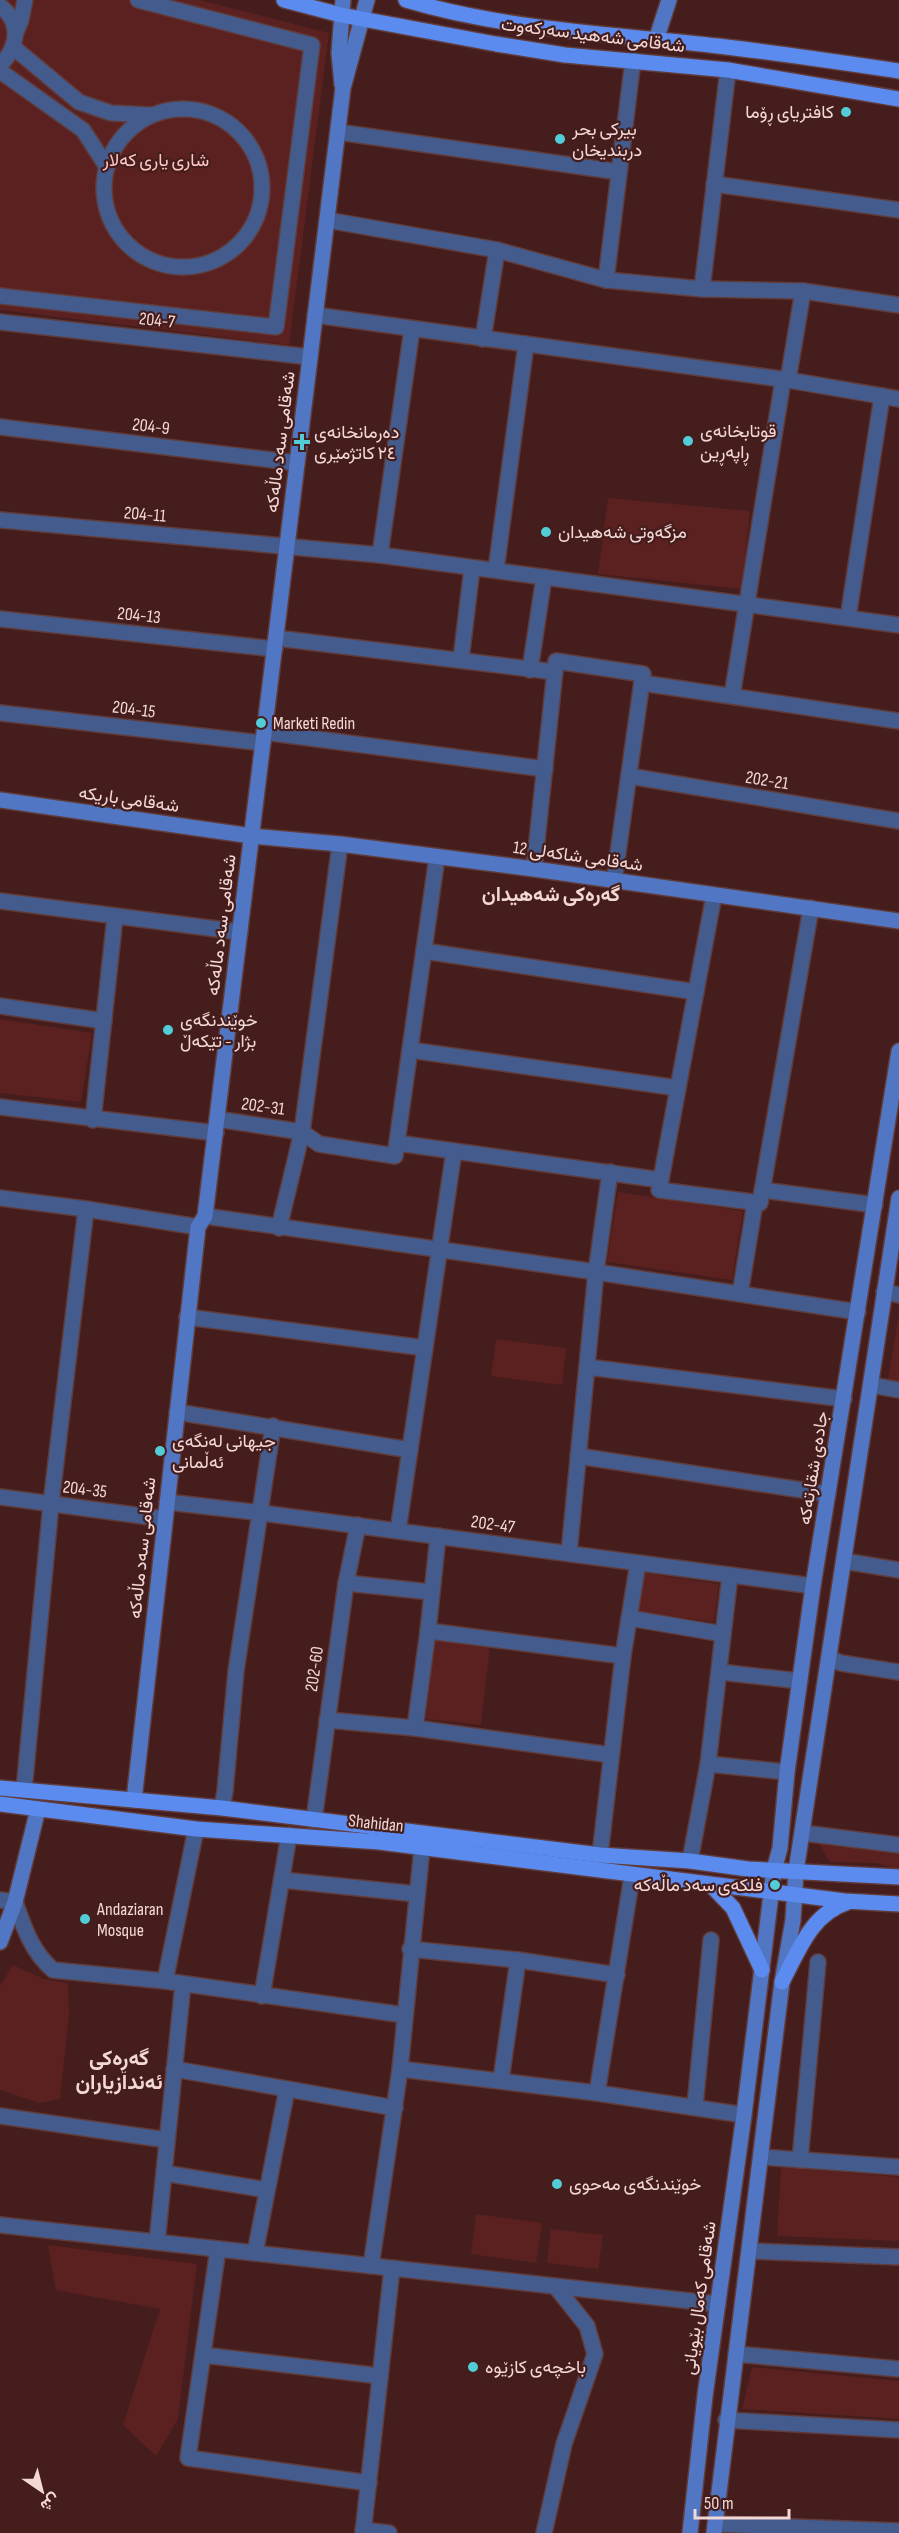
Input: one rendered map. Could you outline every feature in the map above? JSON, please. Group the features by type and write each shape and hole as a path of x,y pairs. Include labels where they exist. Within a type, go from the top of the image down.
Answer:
{"main road":[{"name":"شەقامی شەهید سەرکەوت","path":"284,0 342,7 363,19 553,53 728,70 899,99"},
{"path":"343,88 367,0"},
{"name":"شەقامی شەهید سەرکەوت","path":"406,0 503,21 790,54 899,71"},
{"path":"656,40 669,0"},
{"path":"342,7 339,53 343,88"},
{"name":"شەقامی سەد ماڵەکە","path":"134,1800 188,1317 216,1126 343,88"},
{"name":"شەقامی باریکە","path":"0,800 252,836"},
{"name":"شەقامی شاکەلی 12","path":"252,836 340,844 534,869 899,921"},
{"name":"جادەی شقارتەکە","path":"772,1891 774,1870 780,1848 787,1772 813,1586 899,1051"},
{"path":"714,2528 728,2399 736,2354 782,1982 793,1920 796,1871 871,1385 892,1294 893,1235 899,1198"},
{"path":"871,1233 893,1235"},
{"path":"0,1788 222,1808 314,1820 378,1835 690,1861 754,1869 899,1877"},
{"name":"Shahidan","path":"0,1804 196,1829 289,1835 378,1835 422,1848 632,1876 795,1893 850,1902 899,1904"},
{"path":"0,1942 8,1901 38,1809"},
{"path":"711,1885 733,1908 762,1970"},
{"name":"شەقامی کەمال بێویانی","path":"690,2533 705,2396 772,1891"},
{"path":"782,1982 816,1921 831,1909 850,1902"},
{"path":"705,2396 722,2393 728,2399"}],"street":[{"path":"0,65 9,56 25,0"},
{"path":"0,296 276,327 312,45 138,0"},
{"path":"0,6 12,20 14,39 59,88 79,102 111,113 154,115"},
{"path":"606,280 633,60"},
{"path":"702,289 728,70"},
{"path":"0,71 83,130 107,167"},
{"path":"194,110 221,119 243,136 257,160 262,187 258,214 237,246 226,255 203,265 171,269 141,256 114,228 105,204 107,167 120,140 129,130 154,115 167,111 194,110"},
{"path":"338,132 619,172"},
{"path":"714,184 899,210"},
{"path":"327,220 497,250 606,280 702,289 803,291 899,305"},
{"path":"483,339 497,250"},
{"path":"732,696 803,291"},
{"path":"315,315 786,380 899,399"},
{"name":"204-7","path":"0,322 310,357"},
{"path":"381,555 412,329"},
{"path":"496,570 526,344"},
{"path":"848,618 882,396"},
{"name":"204-9","path":"0,427 297,463"},
{"name":"204-11","path":"0,520 381,555 899,625"},
{"path":"461,658 472,568"},
{"path":"530,670 544,577"},
{"name":"204-13","path":"0,620 461,658 555,672"},
{"path":"534,869 556,661 643,674 614,881"},
{"path":"642,683 899,721"},
{"name":"204-15","path":"0,713 264,738 545,769"},
{"name":"202-21","path":"629,776 899,822"},
{"path":"279,1228 302,1132 340,844"},
{"path":"437,857 398,1143 661,1180"},
{"path":"714,895 660,1190 875,1205"},
{"path":"0,901 240,932"},
{"path":"740,1294 811,908"},
{"path":"93,1120 115,917"},
{"path":"424,951 696,992"},
{"path":"0,1006 104,1021"},
{"path":"410,1050 678,1088"},
{"name":"202-31","path":"0,1107 93,1120 302,1132 319,1144 395,1156 398,1143"},
{"path":"398,1531 454,1151"},
{"path":"569,1553 596,1272 609,1172"},
{"path":"0,1198 202,1222 279,1228 596,1272 858,1312"},
{"path":"24,1790 51,1504 86,1209"},
{"path":"188,1317 425,1348"},
{"path":"587,1367 844,1399"},
{"path":"871,1385 899,1390"},
{"path":"177,1412 410,1450"},
{"path":"222,1808 236,1671 262,1513 273,1426"},
{"path":"578,1456 828,1494"},
{"name":"204-35","path":"0,1497 165,1519"},
{"name":"202-47","path":"167,1502 358,1525 813,1586"},
{"name":"202-60","path":"314,1820 346,1583 358,1525"},
{"path":"415,1728 429,1632 438,1536"},
{"path":"844,1561 899,1570"},
{"path":"600,1855 623,1656 638,1563"},
{"path":"690,1861 708,1764 730,1575"},
{"path":"346,1583 431,1592"},
{"path":"629,1618 723,1634"},
{"path":"429,1632 623,1656"},
{"path":"829,1658 841,1663 899,1672"},
{"path":"720,1672 800,1681"},
{"path":"327,1720 415,1728 611,1755"},
{"path":"708,1764 787,1772"},
{"path":"165,1981 196,1829"},
{"path":"802,1833 899,1845"},
{"path":"262,1996 289,1835"},
{"path":"371,2266 400,2069 410,1949 422,1848"},
{"path":"597,2093 632,1876"},
{"path":"282,1880 417,1894"},
{"path":"8,1901 41,1960 53,1970 165,1981 404,2015"},
{"path":"695,2106 711,1940"},
{"path":"410,1949 518,1960 617,1975"},
{"path":"501,2080 518,1960"},
{"path":"800,2160 818,1962"},
{"path":"157,2242 183,1984"},
{"path":"174,2069 395,2108"},
{"path":"400,2069 501,2080 695,2106 744,2115"},
{"path":"255,2253 286,2089"},
{"path":"0,2116 167,2140"},
{"path":"761,2157 899,2167"},
{"path":"164,2172 267,2190"},
{"path":"0,2224 718,2304"},
{"path":"218,2249 188,2458 369,2483"},
{"path":"749,2251 899,2257"},
{"path":"389,2533 363,2532 392,2268"},
{"path":"544,2533 564,2444 595,2354 587,2326 556,2287"},
{"path":"736,2354 899,2369"},
{"path":"203,2355 380,2376"},
{"path":"726,2420 899,2430"},
{"path":"714,2528 899,2531"}],"green space":[{"name":"شاری یاری کەلار","path":"0,0 200,0 329,33 289,345 0,310"},
{"path":"608,498 750,511 742,589 598,574"},
{"path":"0,1019 92,1033 81,1102 0,1093"},
{"path":"618,1192 743,1211 732,1280 607,1262"},
{"path":"899,1312 899,1382 888,1380"},
{"path":"496,1339 566,1348 562,1385 491,1376"},
{"path":"645,1573 719,1584 714,1622 639,1612"},
{"path":"434,1639 490,1646 481,1725 426,1719"},
{"path":"818,1842 899,1853 899,1870 876,1863 830,1862"},
{"path":"13,1965 44,1979 68,1983 69,2015 60,2099 39,2103 0,2090 0,1986"},
{"path":"781,2167 899,2177 899,2241 777,2236"},
{"path":"476,2214 542,2223 536,2263 471,2254"},
{"path":"551,2229 603,2235 598,2269 547,2263"},
{"path":"48,2245 197,2264 178,2419 156,2456 123,2425 160,2309 56,2290"},
{"path":"752,2367 899,2381 899,2419 742,2409"}],"place":[{"name":"کافتریای ڕۆما","path":"846,112"},
{"name":"بيركى بحر دربنديخان","path":"560,139"},
{"name":"قوتابخانەی ڕاپەڕین","path":"688,441"},
{"name":"دەرمانخانەی ٢٤ کاتژمێری","path":"302,442"},
{"name":"مزگەوتی شەهیدان","path":"546,532"},
{"name":"Marketi Redin","path":"261,723"},
{"name":"خوێندنگەی بژار - تێکەڵ","path":"168,1030"},
{"name":"جیهانی لەنگەی ئەڵمانی","path":"160,1451"},
{"name":"فلکەی سەد ماڵەکە","path":"775,1885"},
{"name":"Andaziaran Mosque","path":"85,1919"},
{"name":"خوێندنگەی مەحوی","path":"557,2184"},
{"name":"باخچەی کازێوە","path":"473,2367"}],"district":[{"name":"گەرەکی شەهیدان","path":"551,894"},
{"name":"گەڕەکی ئەندازیاران","path":"119,2070"}]}
